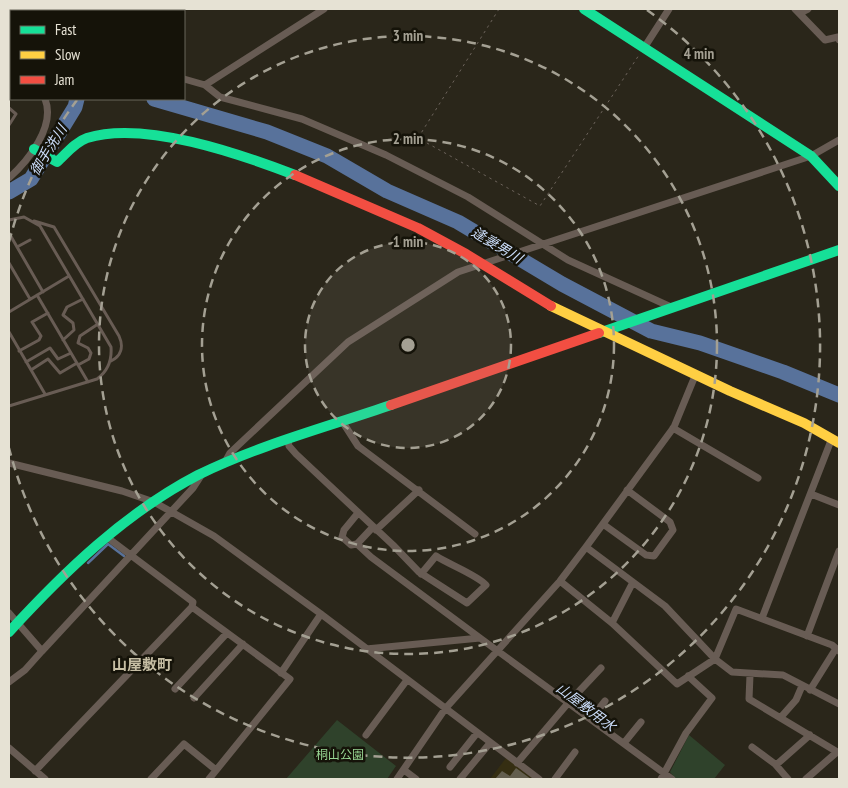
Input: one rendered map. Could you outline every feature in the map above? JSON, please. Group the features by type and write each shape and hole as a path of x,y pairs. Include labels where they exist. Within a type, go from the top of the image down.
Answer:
{"street":[{"path":"205,85 324,9"},
{"path":"584,9 811,156 839,186"},
{"path":"644,48 669,9"},
{"path":"798,11 808,9"},
{"path":"798,11 825,40 838,37 839,40"},
{"path":"185,79 205,85 220,97 302,120 386,155 468,197 580,267 599,272 668,308"},
{"path":"9,178 37,150 47,119 45,100"},
{"path":"37,150 57,162 85,138 123,134 202,143 307,180 405,221 486,262 570,316 606,330 695,376 836,441 811,494 762,618"},
{"path":"224,464 230,453 348,342 458,272 811,156 839,140"},
{"path":"9,632 108,538 154,502 202,474 224,464 342,421 839,250"},
{"path":"397,779 446,709 497,649 560,580 586,547 673,428 695,376"},
{"path":"342,421 358,446 476,534"},
{"path":"673,428 758,478"},
{"path":"288,440 289,446 296,454 421,574 467,603 486,585 479,577 463,572 436,556 421,574"},
{"path":"9,463 122,491 154,502 227,544 539,779"},
{"path":"9,682 25,670 197,483 202,474"},
{"path":"358,513 344,530 342,537 351,545 357,544 419,490"},
{"path":"603,524 646,555 654,556 673,530 670,522 627,490"},
{"path":"811,494 839,505"},
{"path":"35,771 192,607 193,602 129,556 108,538"},
{"path":"357,544 371,557 624,743 663,777 672,779"},
{"path":"586,547 665,606 715,659 732,672 750,675 783,675 839,704"},
{"path":"807,636 839,551"},
{"path":"560,580 612,623 677,684 715,659 736,609 832,645 837,650 810,690"},
{"path":"612,623 633,582"},
{"path":"192,607 290,679 209,779"},
{"path":"9,612 42,651"},
{"path":"281,673 322,614"},
{"path":"175,689 227,632"},
{"path":"366,649 480,638"},
{"path":"194,698 243,644"},
{"path":"518,763 569,702 601,668"},
{"path":"750,675 749,699 838,752 806,779"},
{"path":"663,777 686,733 712,698 688,676"},
{"path":"366,735 407,680"},
{"path":"781,717 796,700 802,686"},
{"path":"591,719 605,702"},
{"path":"624,743 641,722"},
{"path":"450,767 477,733"},
{"path":"776,765 810,735"},
{"path":"460,779 490,743"},
{"path":"151,779 184,744 216,770"},
{"path":"752,747 776,765 788,779"},
{"path":"9,748 45,779"},
{"path":"555,779 575,752"},
{"path":"404,770 416,779"}],"lane":[{"path":"9,108 16,114 9,125"},
{"path":"9,220 24,217 54,226 122,343 120,354 110,362"},
{"path":"9,400 10,406 88,382 104,374 110,362 111,346 41,228 32,220"},
{"path":"9,233 43,292"},
{"path":"17,247 30,240"},
{"path":"9,263 30,299"},
{"path":"9,312 70,276"},
{"path":"37,295 88,382"},
{"path":"63,340 74,330 73,323 63,315 64,311 83,299"},
{"path":"20,351 39,340 40,336 32,322 48,313"},
{"path":"31,370 48,360 60,373 89,359 91,353 88,348 78,343 80,336 98,324"},
{"path":"9,332 45,394"},
{"path":"26,362 50,348 58,359 71,353"}],"path":[{"path":"498,9 418,138 540,206 644,48"}],"shaded area":[{"path":"506,758 534,779 490,779"}],"green space":[{"name":"桐山公園","path":"337,720 396,766 387,779 286,779"},
{"path":"689,735 725,765 714,779 676,779 670,772"}],"building":[{"path":"516,768 531,779 495,779 502,771 510,776"}],"waterway":[{"name":"御手洗川","path":"9,192 31,179 75,107 77,100"},
{"name":"逢妻男川","path":"157,100 267,132 327,156 387,191 458,222 562,284 651,331 700,343 783,372 839,395"},
{"path":"88,563 108,544 124,556"}],"traffic: fast":[{"path":"584,9 811,156 839,186"},
{"path":"34,149 57,162 75,145 87,138 110,134 136,133 163,136 220,149 295,175"},
{"path":"599,333 839,250"},
{"path":"9,632 51,588 97,545 145,507 171,490 198,475 245,454 391,405"}],"traffic: slow":[{"path":"551,306 730,391 804,423 839,443"}],"traffic: jam":[{"path":"295,175 418,228 466,254 551,306"},
{"path":"391,405 599,333"}],"district":[{"name":"山屋敷町","path":"142,664"}],"water label":[{"name":"山屋敷用水","path":"586,707"}]}
